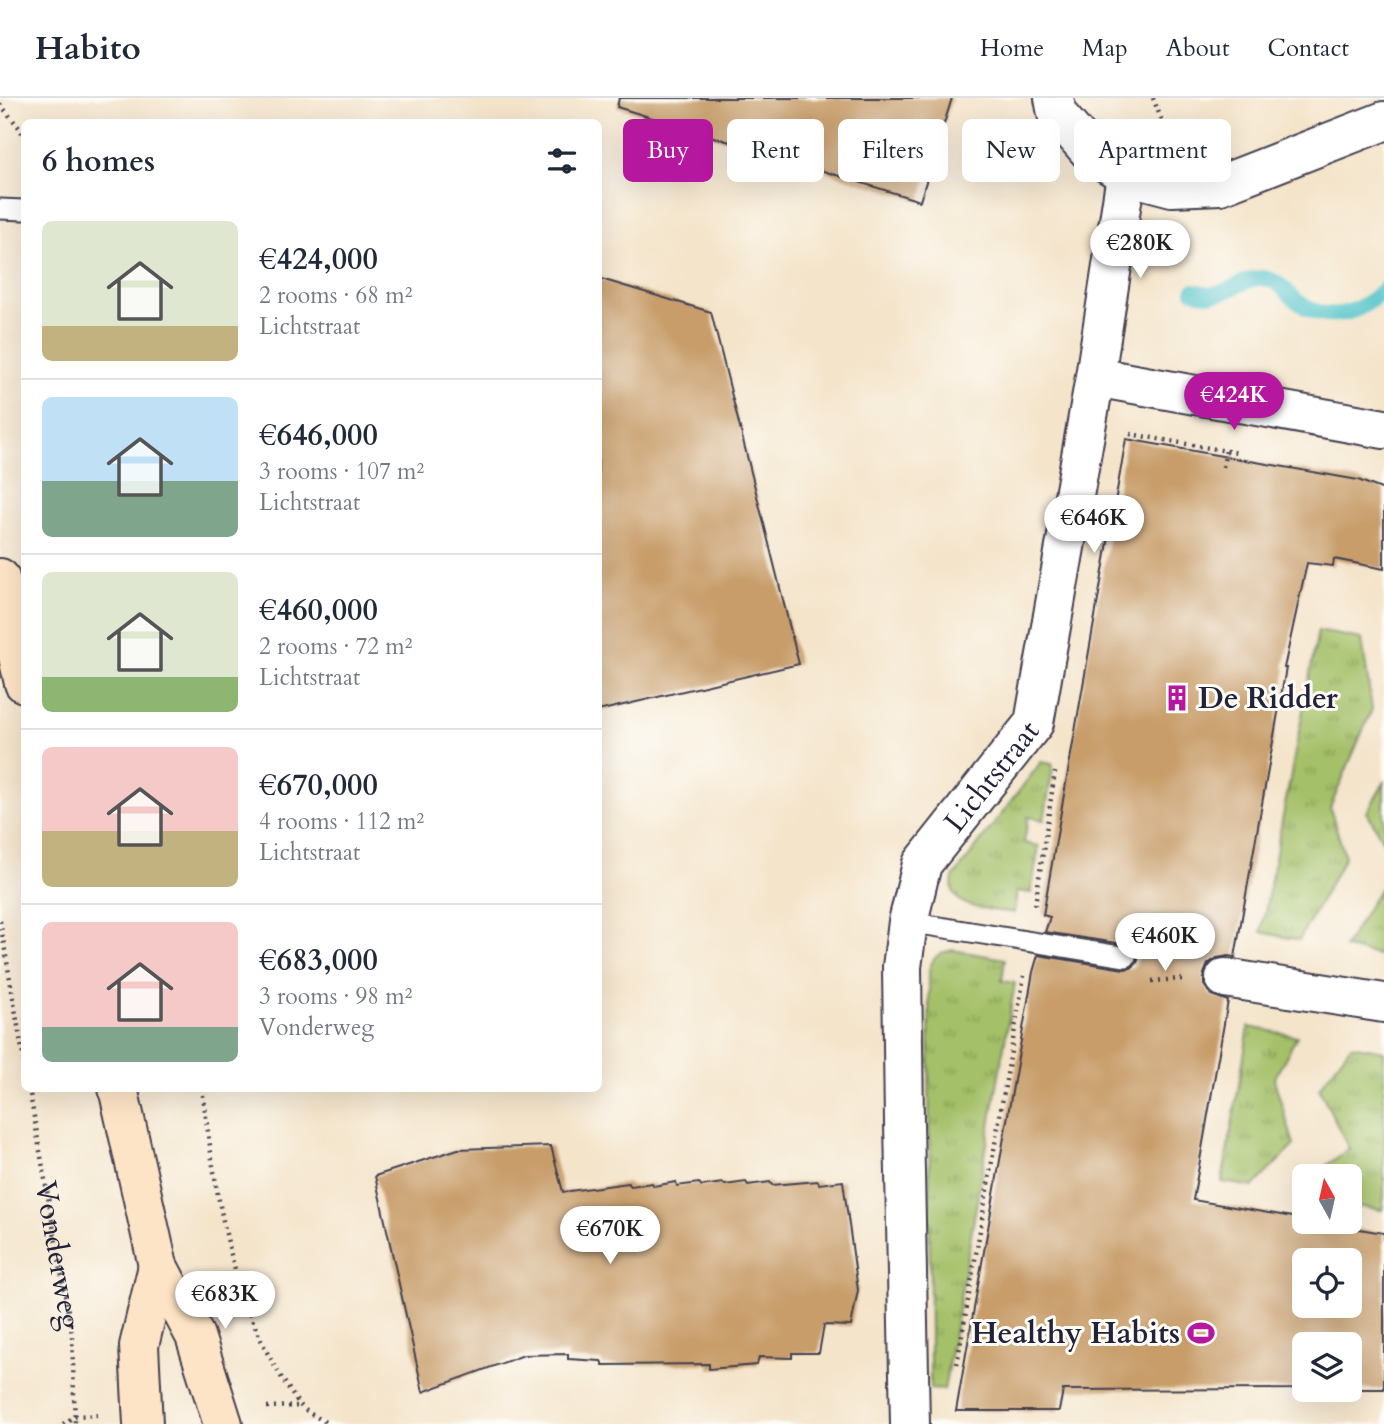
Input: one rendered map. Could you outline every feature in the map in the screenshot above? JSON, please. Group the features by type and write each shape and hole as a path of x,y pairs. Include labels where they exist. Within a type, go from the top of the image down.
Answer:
{"main road":[{"path":"0,578 21,670"},
{"path":"119,1092 158,1265 195,1336 223,1424"},
{"path":"143,1424 139,1346 158,1265"}],"street":[{"path":"1054,98 1057,114 1074,134"},
{"path":"1231,181 1384,121"},
{"name":"Lichtstraat","path":"910,1424 902,980 908,922 922,864 1034,723 1095,377 1125,182"},
{"path":"1151,182 1172,187 1220,185 1228,182"},
{"path":"1095,377 1384,429"},
{"path":"1225,978 1384,1003"}],"lane":[{"path":"0,209 21,210"},
{"path":"908,922 1126,957"}],"path":[{"path":"0,104 21,129"},
{"path":"957,1366 1030,942 1055,769 1034,723"},
{"path":"0,921 21,1044"},
{"name":"Vonderweg","path":"30,1092 72,1334 75,1424"},
{"path":"203,1092 212,1166 232,1259 246,1304 260,1340 301,1406 329,1424"},
{"path":"63,1424 75,1416"}],"green space":[{"path":"1318,631 1362,639 1372,709 1330,808 1345,857 1299,940 1261,932"},
{"path":"1041,762 1052,764 1053,767 1044,820 1028,817 1024,843 1039,846 1031,893 1017,891 1014,913 963,903 956,897 953,878"},
{"path":"1384,783 1384,843 1367,812"},
{"path":"1384,881 1384,956 1344,948"},
{"path":"953,950 1005,959 1002,981 1015,983 944,1390 930,1389 929,970 938,955"},
{"path":"1249,1027 1297,1036 1274,1079 1294,1145 1253,1187 1222,1182"},
{"path":"1351,1045 1384,1051 1382,1210 1362,1207 1362,1164 1328,1164 1349,1149 1319,1088"}],"building":[{"path":"619,98 952,98 945,119 838,119 838,176 824,171 824,119 727,119 727,141 713,137 713,119 656,119 617,107"},
{"path":"859,182 926,182 920,201"},
{"path":"602,279 711,312 799,664 602,710"},
{"path":"1126,439 1358,480 1384,490 1384,569 1334,559 1333,566 1307,563 1284,668 1235,957 1217,958 1208,964 1204,974 1204,985 1211,995 1228,1001 1193,1200 1292,1217 1292,1234 1362,1234 1362,1229 1384,1233 1384,1389 1362,1389 1362,1332 1292,1332 1292,1389 1063,1390 1059,1411 956,1411 1038,955 1124,969 1131,968 1138,960 1137,952 1129,945 1045,932 1050,917 1043,915"},
{"path":"551,1146 563,1192 628,1183 631,1186 652,1183 654,1186 676,1182 677,1186 699,1183 702,1186 746,1182 748,1185 770,1182 772,1185 843,1181 858,1290 851,1326 824,1325 819,1353 792,1353 792,1358 759,1357 757,1365 709,1369 709,1364 603,1365 601,1361 568,1359 568,1354 524,1355 423,1392 375,1176 458,1149"}],"waterway":[{"path":"1194,291 1217,294 1255,278 1268,279 1308,308 1331,314 1354,310 1375,298 1384,289"}],"place":[{"name":"De Ridder","path":"1177,698"},
{"name":"Healthy Habits","path":"1201,1333"}]}
